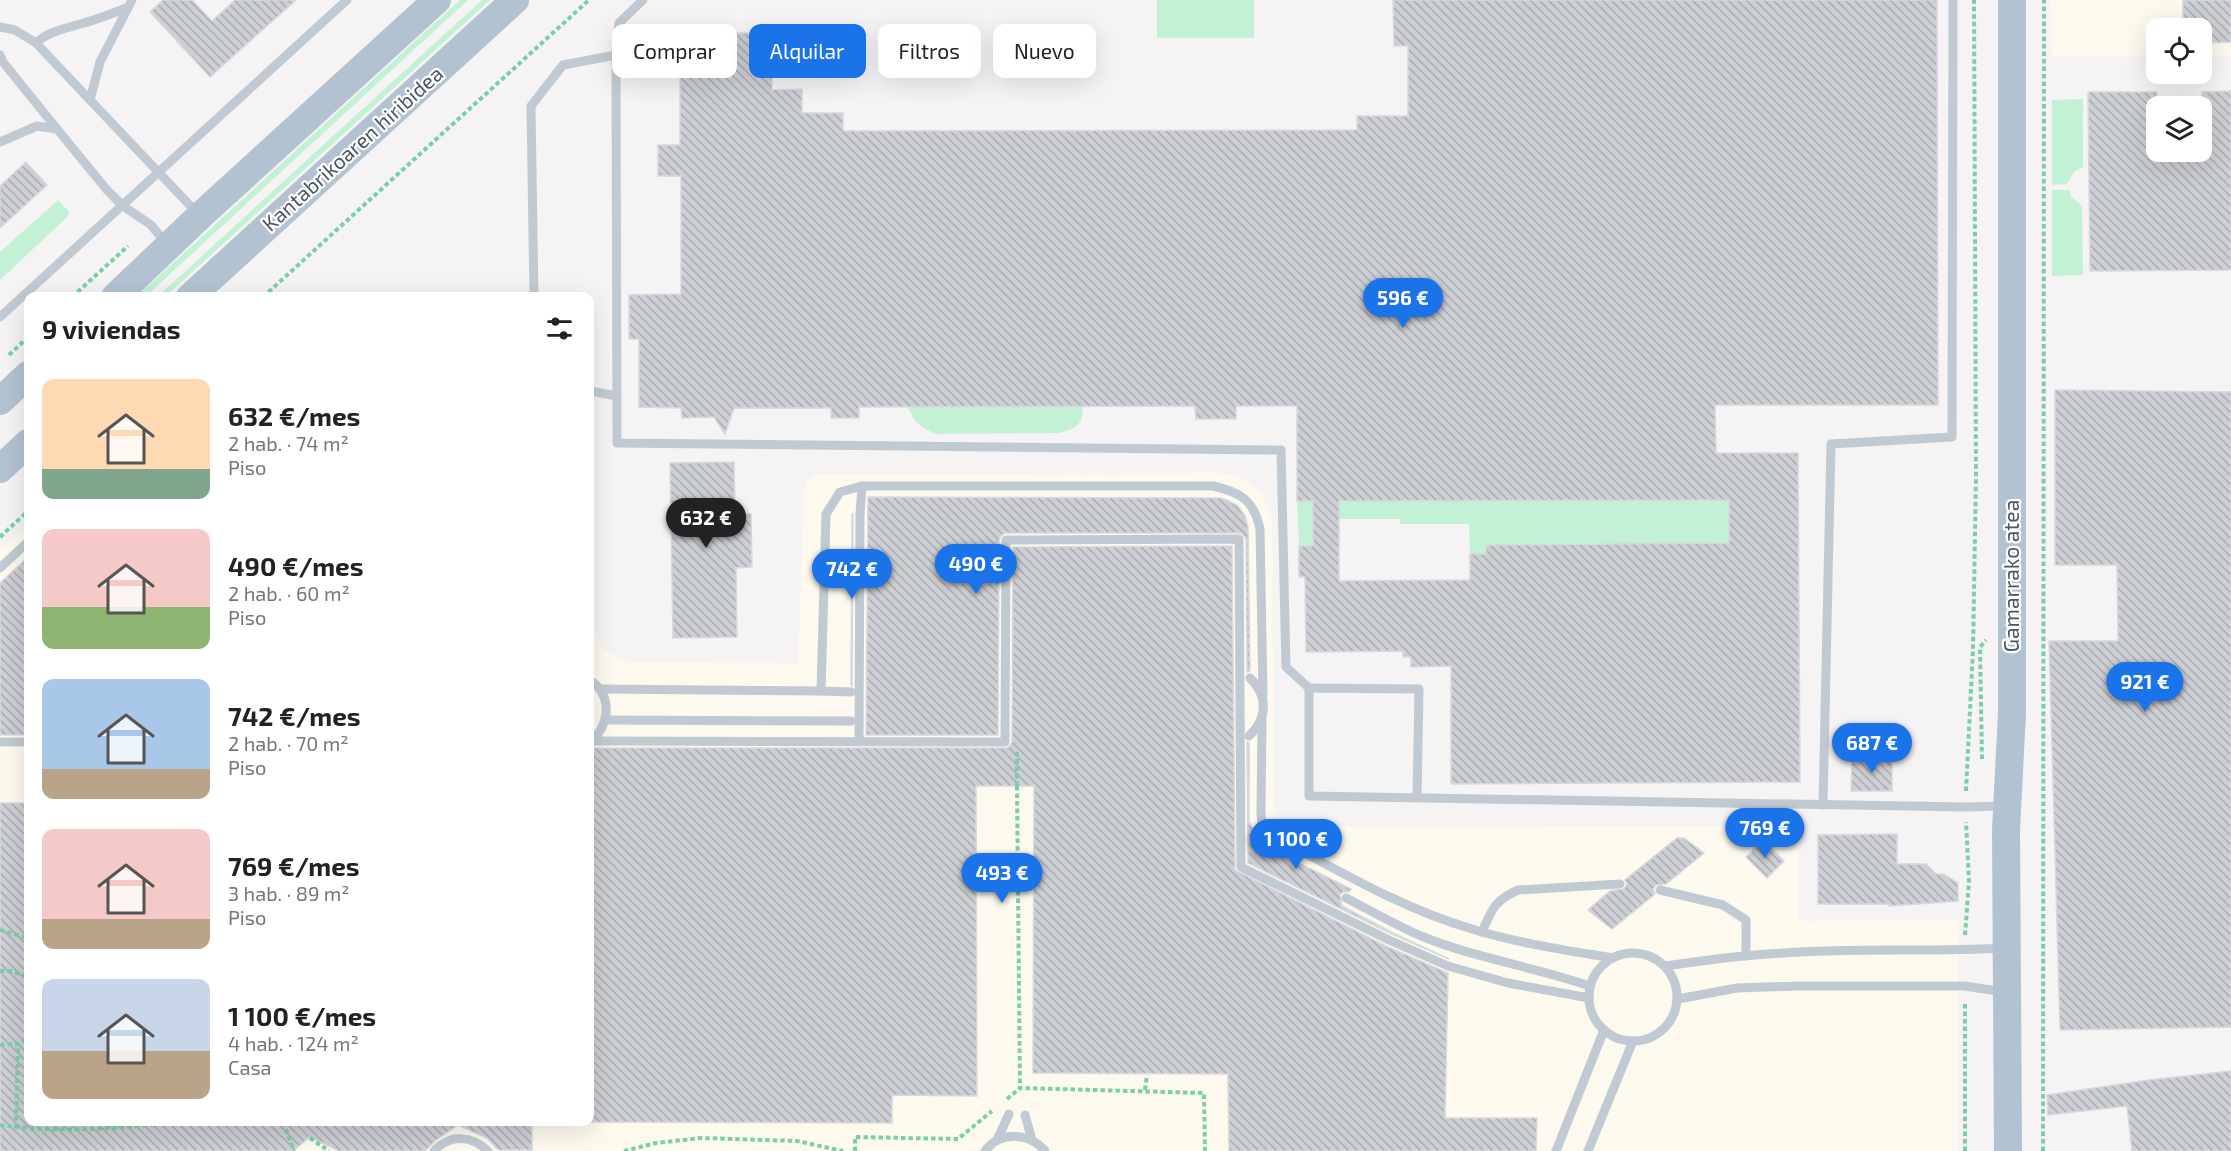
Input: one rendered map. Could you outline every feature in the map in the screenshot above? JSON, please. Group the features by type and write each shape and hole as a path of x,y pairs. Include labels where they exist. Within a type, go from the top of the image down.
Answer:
{"main road":[{"path":"120,292 200,216 437,0"},
{"name":"Kantabrikoaren hiribidea","path":"195,292 515,0"},
{"name":"Gamarrako atea","path":"2008,1151 2007,806 2012,713 2012,0"},
{"path":"0,401 24,379"},
{"path":"0,469 24,447"}],"lane":[{"path":"28,292 347,0"},
{"path":"619,24 643,0"},
{"path":"1823,805 1831,444 1952,437 1953,0"},
{"path":"90,100 100,62 129,4"},
{"path":"36,42 43,36 78,25 129,4"},
{"path":"0,27 15,30 36,42 200,216"},
{"path":"534,292 531,106 564,65 612,56"},
{"path":"1,63 123,206 151,225 169,246"},
{"path":"616,78 617,443 1281,450 1287,667 1309,688 1419,689 1417,798"},
{"path":"0,142 37,126 57,129"},
{"path":"0,317 24,295"},
{"path":"594,392 617,396"},
{"path":"859,742 862,486"},
{"path":"821,691 826,514 840,492 862,486 1213,486 1234,491 1246,500 1257,515 1260,529 1264,708 1261,814 1262,825 1268,833 1386,896 1426,913 1482,932 1612,958"},
{"path":"594,741 1005,742 1006,540 1239,538 1241,867 1389,940 1448,966 1508,983 1589,998"},
{"path":"0,568 24,546"},
{"path":"1250,678 1258,686 1263,696"},
{"path":"594,684 600,689 607,710 598,734"},
{"path":"1309,688 1310,796 2007,806"},
{"path":"600,689 851,692"},
{"path":"605,720 851,721"},
{"path":"1249,736 1262,720"},
{"path":"0,742 24,742"},
{"path":"1482,932 1492,907 1504,896 1518,890 1620,884"},
{"path":"1660,890 1723,905 1746,920 1746,956"},
{"path":"1346,898 1421,936 1472,953 1549,972 1590,986"},
{"path":"1666,966 1786,953 1964,950 2007,947"},
{"path":"1625,953 1640,953 1654,957 1666,966 1673,976 1678,999 1675,1012 1668,1024 1658,1033 1646,1039 1633,1041 1613,1036 1604,1030 1591,1010 1590,986 1598,970 1612,958 1625,953"},
{"path":"1678,999 1737,988 1798,986 1965,986 2007,993"},
{"path":"1556,1151 1604,1030"},
{"path":"1588,1151 1633,1041"},
{"path":"985,1151 997,1140 1009,1114"},
{"path":"1025,1115 1032,1140"},
{"path":"476,1133 485,1148"},
{"path":"434,1151 453,1136 485,1148"},
{"path":"997,1140 1015,1136 1032,1140 1045,1151"}],"path":[{"path":"269,292 589,0"},
{"path":"1964,950 1969,881 1965,807 1973,650 1976,475 1974,0"},
{"path":"2043,1151 2044,0"},
{"path":"7,357 24,341"},
{"path":"0,537 24,515"},
{"path":"1017,751 1020,1088"},
{"path":"0,930 24,937"},
{"path":"0,971 12,971 24,975"},
{"path":"1965,986 1965,1151"},
{"path":"0,1045 18,1044 24,1040"},
{"path":"16,1128 18,1044"},
{"path":"1145,1090 1147,1075"},
{"path":"1002,1103 1020,1088 1204,1093 1205,1151"},
{"path":"855,1151 855,1137 958,1139 993,1110"},
{"path":"0,1125 16,1128 108,1130 142,1126"},
{"path":"285,1126 294,1151"},
{"path":"310,1138 329,1151"},
{"path":"624,1151 656,1143 701,1138 797,1141 843,1151"}],"shaded area":[{"path":"2051,0 2231,0 2231,56 2212,56 2212,18 2146,18 2146,56 2052,57"},
{"path":"1220,473 1231,474 1256,488 1264,498 1272,518 1274,804 1276,815 1282,821 1296,827 1799,826 1799,921 1959,920 1957,1151 0,1151 0,550 24,529 24,1126 594,1126 594,630 605,650 620,659 632,662 798,663 805,484 816,474"}],"green space":[{"path":"460,0 468,0 150,292 141,292"},
{"path":"482,0 490,0 170,292 162,292"},
{"path":"1157,0 1254,0 1254,38 1157,38"},
{"path":"2083,99 2083,167 2074,172 2067,184 2052,185 2052,100"},
{"path":"2052,190 2069,190 2071,196 2082,206 2083,275 2052,276"},
{"path":"58,200 69,212 67,217 0,280 0,252"},
{"path":"1083,406 1082,418 1078,425 1060,433 936,434 919,424 908,407"},
{"path":"1716,453 1729,453 1729,522 1798,522 1799,543 1486,545 1486,554 1470,554 1469,524 1400,524 1400,519 1314,519 1313,546 1299,546 1297,501 1715,500"}],"building":[{"path":"163,0 192,0 212,21 235,0 296,0 210,77 150,12"},
{"path":"1393,0 1937,0 1938,405 1715,405 1716,453 1798,453 1800,782 1451,784 1451,666 1411,667 1411,657 1403,657 1403,651 1306,652 1305,577 1299,577 1299,546 1313,546 1313,501 1297,501 1297,406 1236,406 1236,419 1196,419 1195,406 859,407 859,418 831,418 831,408 734,408 725,434 714,417 682,418 681,408 639,407 639,339 629,339 629,295 681,294 681,176 658,176 658,145 680,145 680,78 737,78 737,33 749,33 749,78 772,78 772,90 802,89 802,113 843,113 843,131 1357,130 1357,116 1408,116 1408,46 1394,46","holes":["1729,500 1729,543 1486,545 1486,554 1470,554 1470,580 1339,581 1339,501"]},
{"path":"2183,0 2231,0 2231,42 2212,43 2212,18 2183,18"},
{"path":"2231,91 2231,270 2090,271 2088,92 2157,92 2157,96 2146,96 2146,162 2212,162 2212,96 2202,96 2202,92"},
{"path":"26,162 47,185 0,228 0,186"},
{"path":"2055,390 2231,392 2231,1027 2060,1030 2049,641 2118,641 2117,565 2055,565"},
{"path":"734,462 735,514 751,514 752,567 736,568 737,637 673,638 670,463"},
{"path":"868,497 1221,498 1229,501 1238,506 1245,516 1248,527 1250,671 1247,672 1246,539 1242,533 1005,533 999,540 998,735 866,735"},
{"path":"853,514 852,686 851,685"},
{"path":"1232,546 1235,870 1386,946 1448,973 1445,1118 1537,1118 1536,1151 1229,1151 1228,1074 1033,1073 1034,786 976,786 977,1096 892,1095 892,1123 594,1122 594,748 1008,748 1012,742 1013,547"},
{"path":"24,561 24,735 0,735 0,583"},
{"path":"1247,742 1249,743 1249,821 1257,839 1269,848 1351,889 1340,895 1342,906 1449,959 1392,934 1248,863"},
{"path":"1852,756 1892,756 1892,791 1851,791"},
{"path":"0,803 24,803 24,1126 457,1126 425,1151 339,1151 310,1137 293,1151 0,1151"},
{"path":"1897,834 1897,864 1926,864 1936,874 1943,874 1958,883 1958,901 1889,906 1889,904 1818,904 1818,835"},
{"path":"1677,838 1684,838 1704,853 1666,884 1656,885 1653,889 1655,894 1612,929 1588,910 1610,891 1624,889 1627,884 1625,880"},
{"path":"1763,840 1784,861 1767,878 1746,857"},
{"path":"2231,1071 2231,1151 2132,1151 2127,1106 2048,1115 2047,1095"},
{"path":"460,1126 532,1126 532,1150 498,1150 487,1138"}]}
